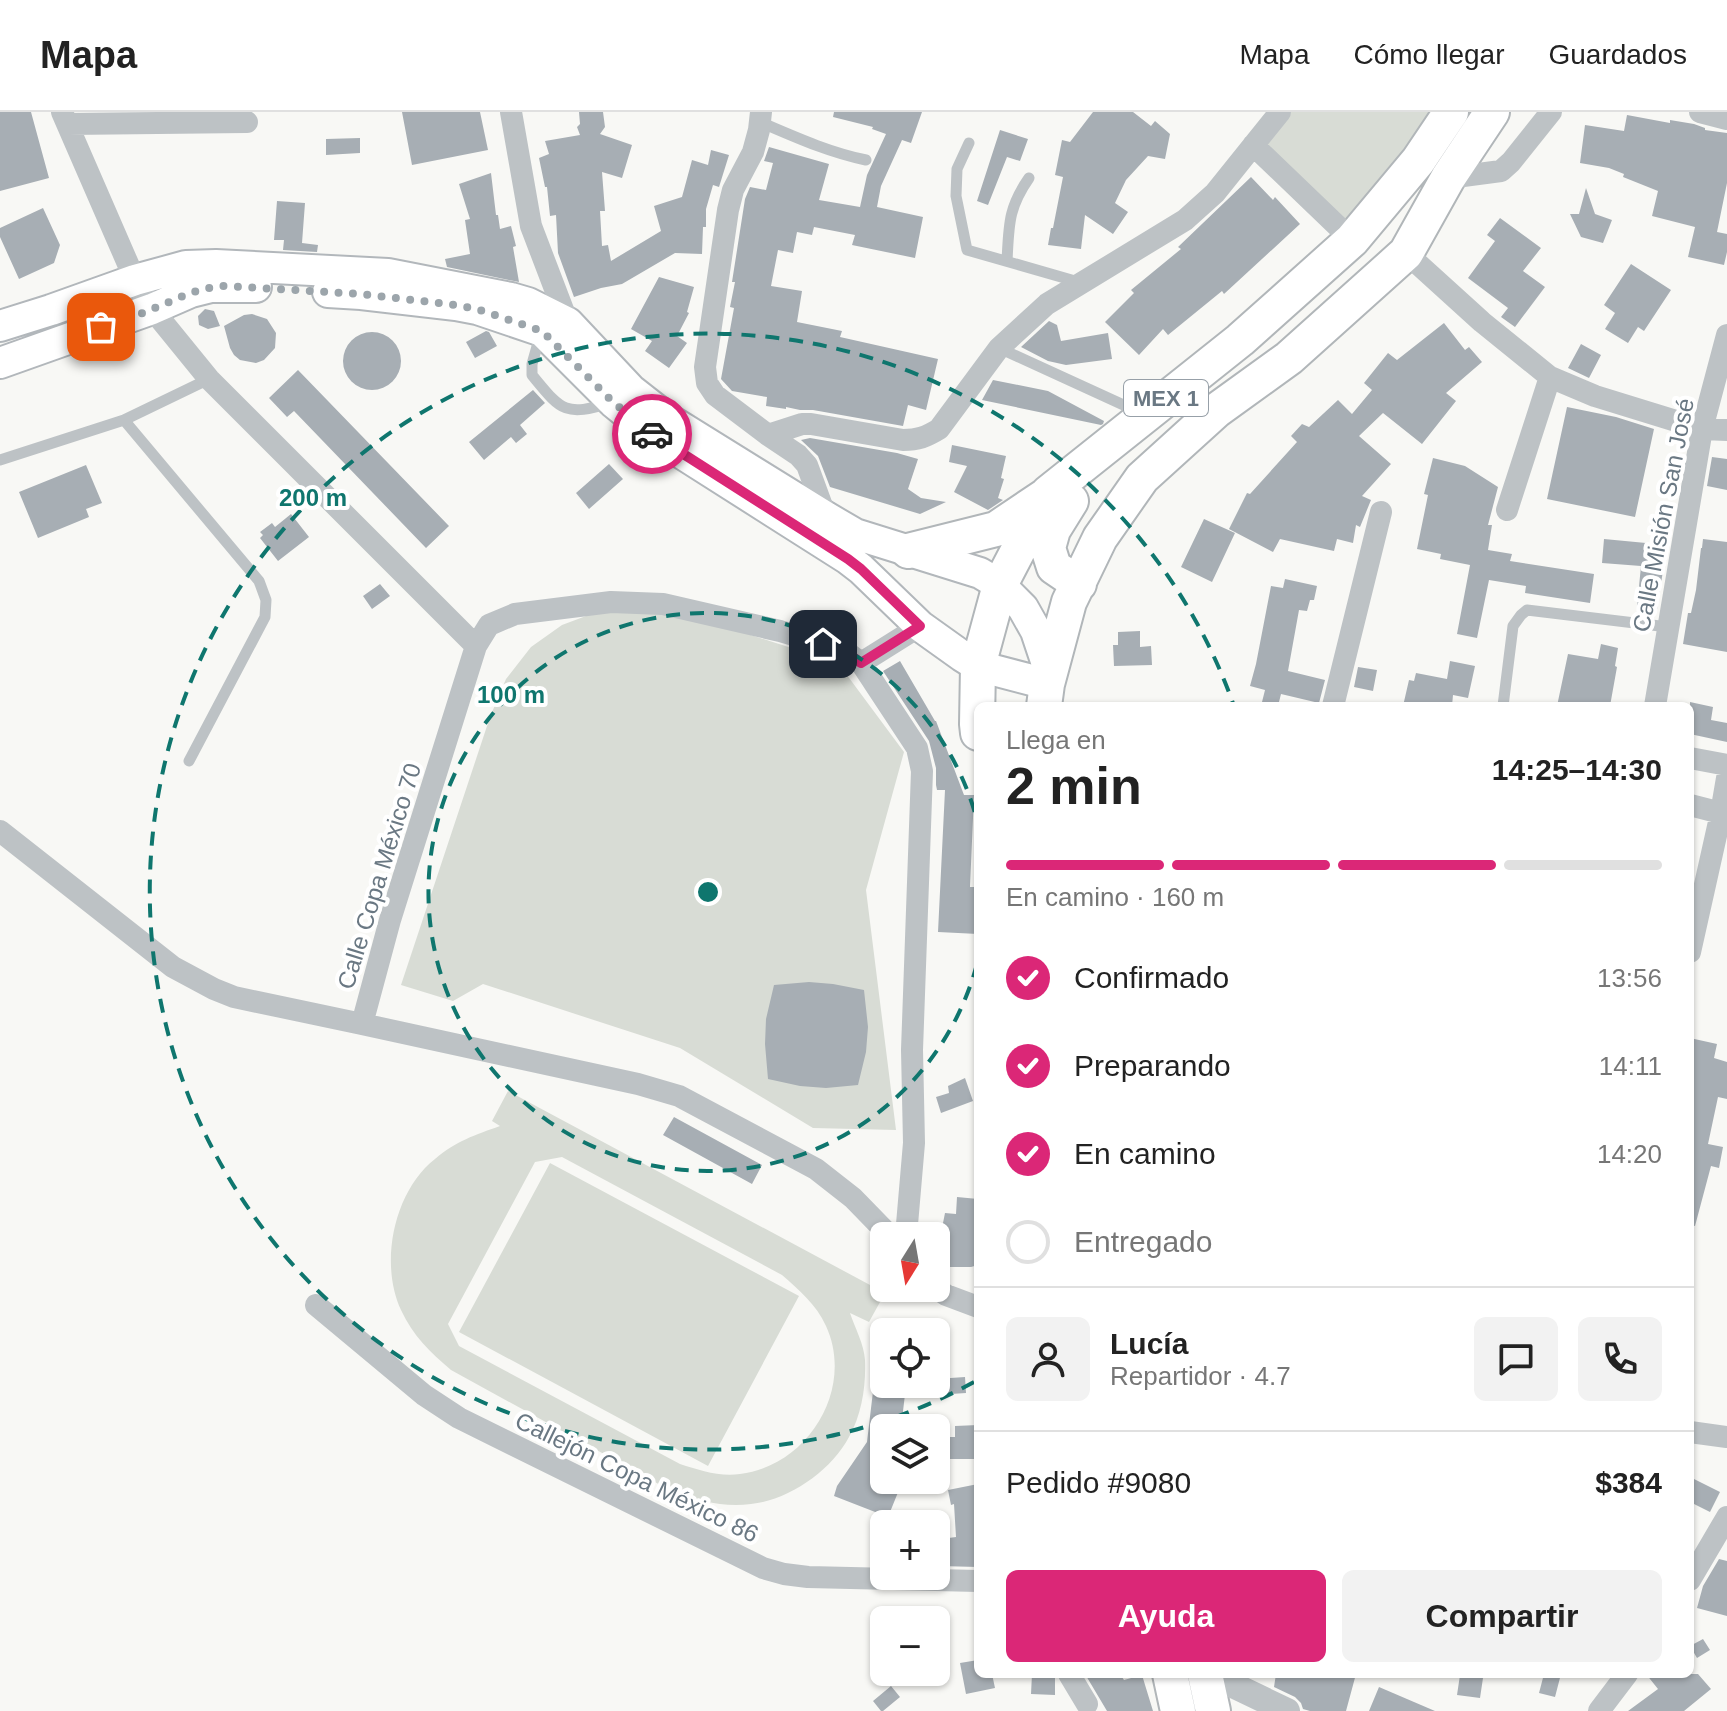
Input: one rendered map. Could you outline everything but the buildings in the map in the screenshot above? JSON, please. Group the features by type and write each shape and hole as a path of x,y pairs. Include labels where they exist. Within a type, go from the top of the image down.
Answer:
{"main road":[{"name":"MEX 1","path":"977,702 978,666 1000,585 1048,493 1240,340 1352,240 1418,161 1451,112"},
{"name":"MEX 1","path":"1047,688 1069,602 1100,538 1142,478 1217,410 1289,358 1406,253 1448,178 1492,112"},
{"path":"0,326 186,266 388,274 528,303 552,322 656,437 855,564 920,626 978,666 1047,688 1036,631 1023,608 1000,585 980,573 855,534 668,419 622,396"},
{"path":"0,363 211,287 361,294 456,305 552,322"},
{"path":"1079,584 1054,567 1048,548 1053,530 1112,442"},
{"path":"908,551 996,529 1048,493"},
{"path":"1171,1678 1178,1711"},
{"path":"1209,1678 1213,1711"}],"street":[{"path":"511,112 526,205 552,322"},
{"path":"768,435 811,424 903,440 927,437 939,429 999,348 1047,304 1185,220 1215,193 1280,112"},
{"path":"1448,178 1501,171 1551,112"},
{"path":"1700,112 1727,119"},
{"path":"760,117 753,152 733,190 728,210 705,367 707,383 715,395 798,455 807,465 826,517"},
{"path":"247,122 65,118 135,280 152,309 209,379 476,646"},
{"path":"1253,145 1352,240"},
{"path":"1406,253 1482,322 1550,377 1595,396 1702,429 1727,430"},
{"name":"Calle Misión San José","path":"1656,702 1702,429 1727,335"},
{"path":"1507,510 1550,377"},
{"path":"1334,702 1381,512"},
{"name":"Calle Copa México 70","path":"861,663 844,650 663,604 611,602 515,614 489,625 476,646 390,920 362,1024 638,1084 679,1096 816,1169 853,1198 876,1222"},
{"path":"907,1222 914,1143 912,1050 922,771 917,748 861,663 920,626"},
{"path":"1694,759 1727,765"},
{"path":"1694,934 1727,778"},
{"path":"1694,806 1721,813"},
{"path":"0,831 173,967 214,989 234,997 362,1024"},
{"path":"950,1296 974,1306"},
{"name":"Callejón Copa México 86","path":"316,1305 424,1395 459,1418 763,1568 808,1577 974,1581"},
{"path":"1694,1433 1727,1437"},
{"path":"1694,1573 1727,1517"},
{"path":"1071,1678 1087,1704"},
{"path":"1599,1711 1624,1678"},
{"path":"1240,1681 1272,1708"}],"lane":[{"path":"760,117 814,146 866,160"},
{"path":"969,143 957,169 956,196 967,250 1083,283"},
{"path":"1007,261 1011,213 1017,196 1029,178"},
{"path":"552,322 532,364 532,375 556,404 586,411 622,396"},
{"path":"999,348 1145,415"},
{"path":"0,460 124,420 209,379"},
{"path":"124,420 259,581 266,600 265,617 189,761"},
{"path":"1504,702 1513,626 1527,610 1668,627"}],"shaded area":[{"path":"1291,112 1439,112 1353,234 1263,144"},
{"path":"635,609 704,620 838,663 904,752 866,890 896,1130 813,1128 680,1048 483,984 453,1001 401,985 490,717 506,679 531,647 562,625 594,613"},
{"path":"508,1091 870,1285 870,1302 880,1302 869,1322 850,1313 864,1354 864,1390 860,1409 841,1449 820,1472 780,1497 751,1504 731,1505 692,1498 673,1492 451,1370 429,1350 406,1319 394,1291 391,1250 400,1208 409,1189 435,1159 450,1148 500,1126 492,1121","holes":["562,1157 782,1275 822,1318 833,1350 834,1375 829,1398 819,1421 805,1440 786,1456 764,1468 732,1475 680,1464 459,1346 448,1324 535,1162"]},
{"path":"550,1163 799,1296 708,1466 459,1332"}],"way so far":[{"path":"101,327 191,292 226,286 361,294 477,309 542,331 613,402 652,434"}],"route":[{"path":"652,434 848,559 920,626 861,663 844,650 823,644"}]}
